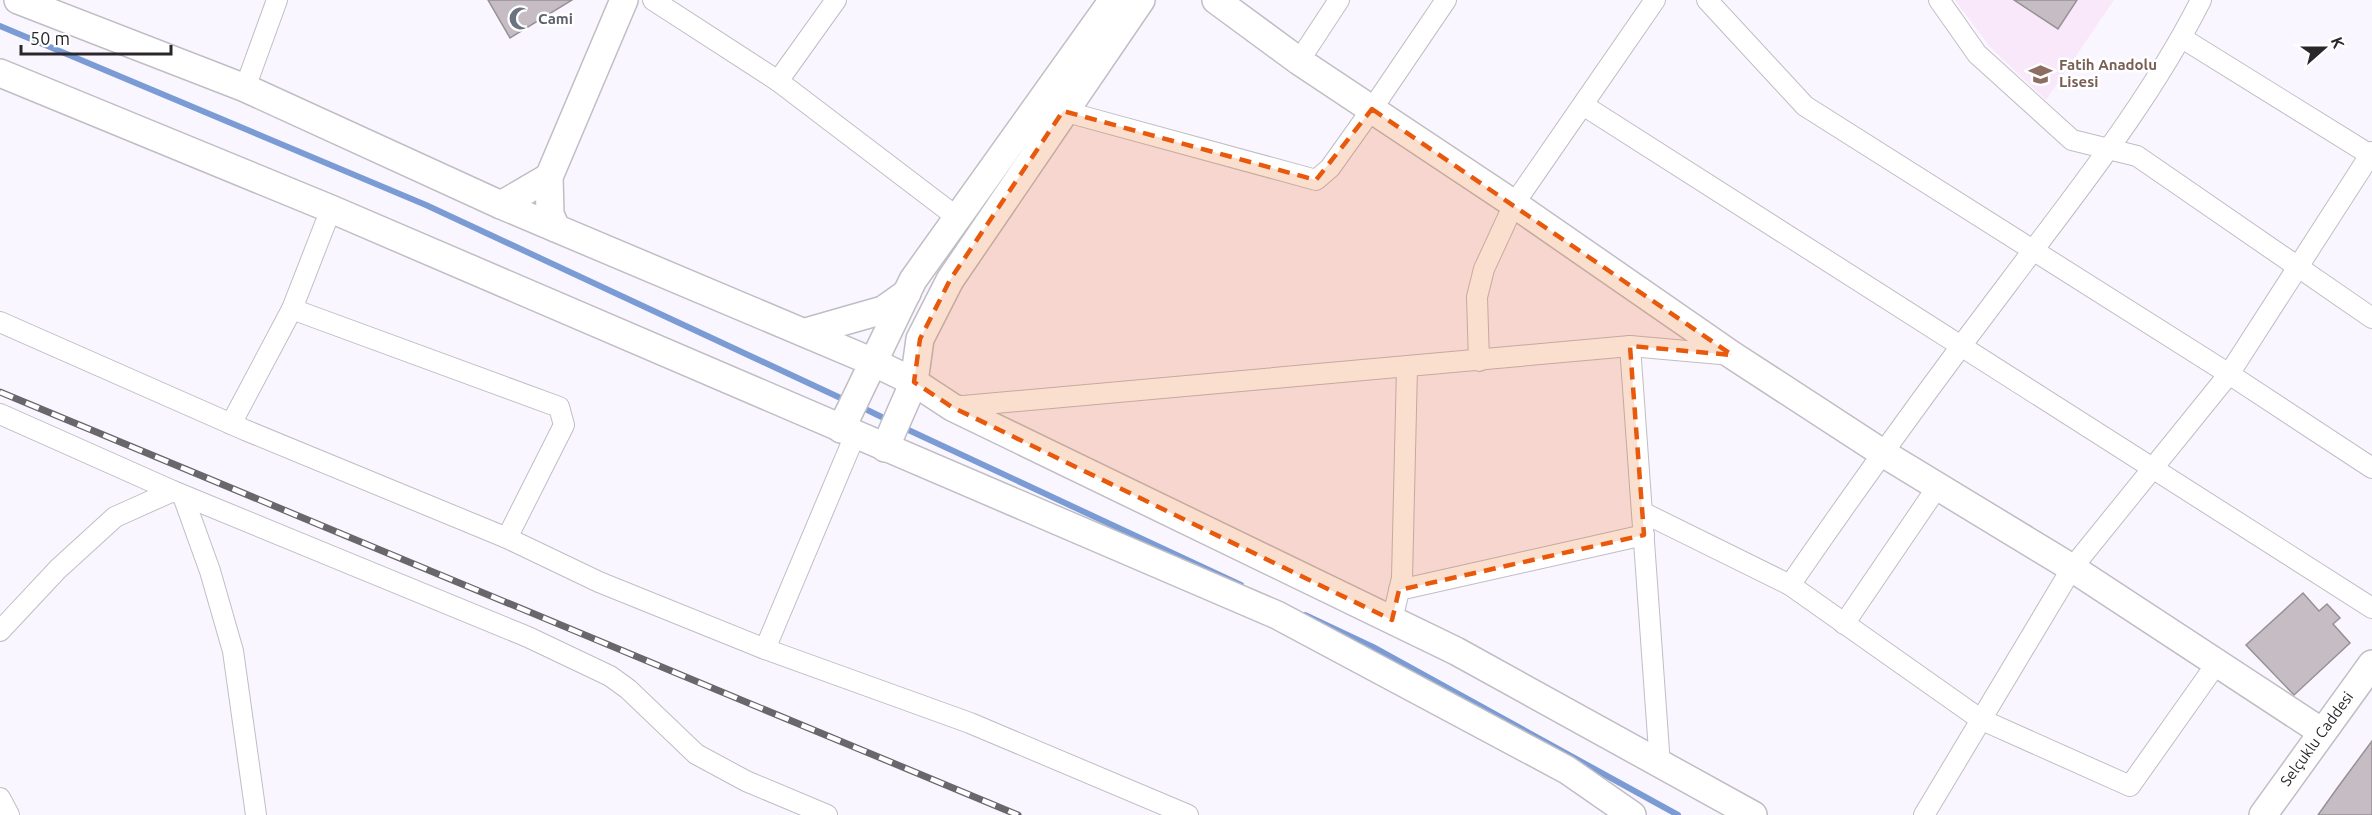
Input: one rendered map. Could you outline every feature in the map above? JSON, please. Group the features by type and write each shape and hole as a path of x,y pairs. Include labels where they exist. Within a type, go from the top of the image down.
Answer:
{"main road":[{"path":"18,0 67,10 245,88 501,205 806,332 869,369 911,390 952,407 1456,651 1753,815"},
{"path":"556,228 549,208 549,177 624,0"},
{"path":"848,426 869,369 908,292 1113,0"},
{"path":"888,440 911,390 920,339 950,280 1140,0"},
{"path":"1216,0 1299,62 1514,204 1732,355 1881,452 2072,568 2322,732"},
{"path":"0,73 331,208 848,426 888,440 1277,615 1567,771 1632,815"},
{"path":"501,205 549,177"},
{"path":"806,332 883,310 908,292"},
{"name":"Selçuklu Caddesi","path":"2264,815 2372,664"}],"street":[{"path":"245,88 277,0"},
{"path":"653,0 778,81 958,218"},
{"path":"778,81 836,0"},
{"path":"1299,62 1339,0"},
{"path":"1063,111 1316,180 1330,168 1372,110 1446,0"},
{"path":"1479,361 1477,297 1484,269 1514,204 1655,0"},
{"path":"1707,0 1805,106 2229,374 2372,468"},
{"path":"1939,0 1977,54 2072,140 2137,156 2372,318"},
{"path":"1790,585 1881,452 2109,149 2182,38 2201,0"},
{"path":"1924,815 2072,568 2229,374 2371,154 2182,38"},
{"path":"1583,105 2372,609"},
{"path":"231,424 292,309 331,208"},
{"path":"292,309 559,407 564,425 507,537"},
{"path":"0,322 231,424 507,537 599,582 765,649 970,723 1188,815"},
{"path":"1630,346 1660,765"},
{"path":"952,407 1407,368 1630,346 1732,355"},
{"path":"1392,620 1402,578 1407,368"},
{"path":"0,414 178,494 528,637 610,676 628,689 696,754 746,781 827,815"},
{"path":"765,649 848,426"},
{"path":"1844,624 1938,486"},
{"path":"0,631 58,569 115,517 151,499 178,494"},
{"path":"178,494 210,571 233,651 256,815"},
{"path":"1642,512 1790,585 1980,719 2130,786 2217,663"},
{"path":"1399,590 1644,535"},
{"path":"0,798 9,815"}],"highlighted area":[{"path":"1372,109 1732,355 1630,346 1644,535 1399,590 1392,620 952,407 914,382 920,339 950,280 1063,111 1316,180"}],"shaded area":[{"name":"Fatih Anadolu Lisesi","path":"1955,0 2114,0 2046,100 1990,47"}],"building":[{"name":"Cami","path":"488,0 572,0 510,38"},
{"path":"2014,0 2077,0 2058,29"},
{"path":"2303,593 2319,611 2327,604 2340,618 2333,624 2350,643 2294,695 2246,645"},
{"path":"2372,741 2372,815 2318,815 2338,787"}],"waterway":[{"path":"0,26 426,205 847,401"},
{"path":"859,406 890,421"},
{"path":"902,427 1241,585"},
{"path":"1305,615 1373,647 1678,815"}],"railway":[{"path":"0,392 1018,815"}],"place":[{"name":"Cami","path":"520,19"},
{"name":"Fatih Anadolu Lisesi","path":"2041,74"}]}
